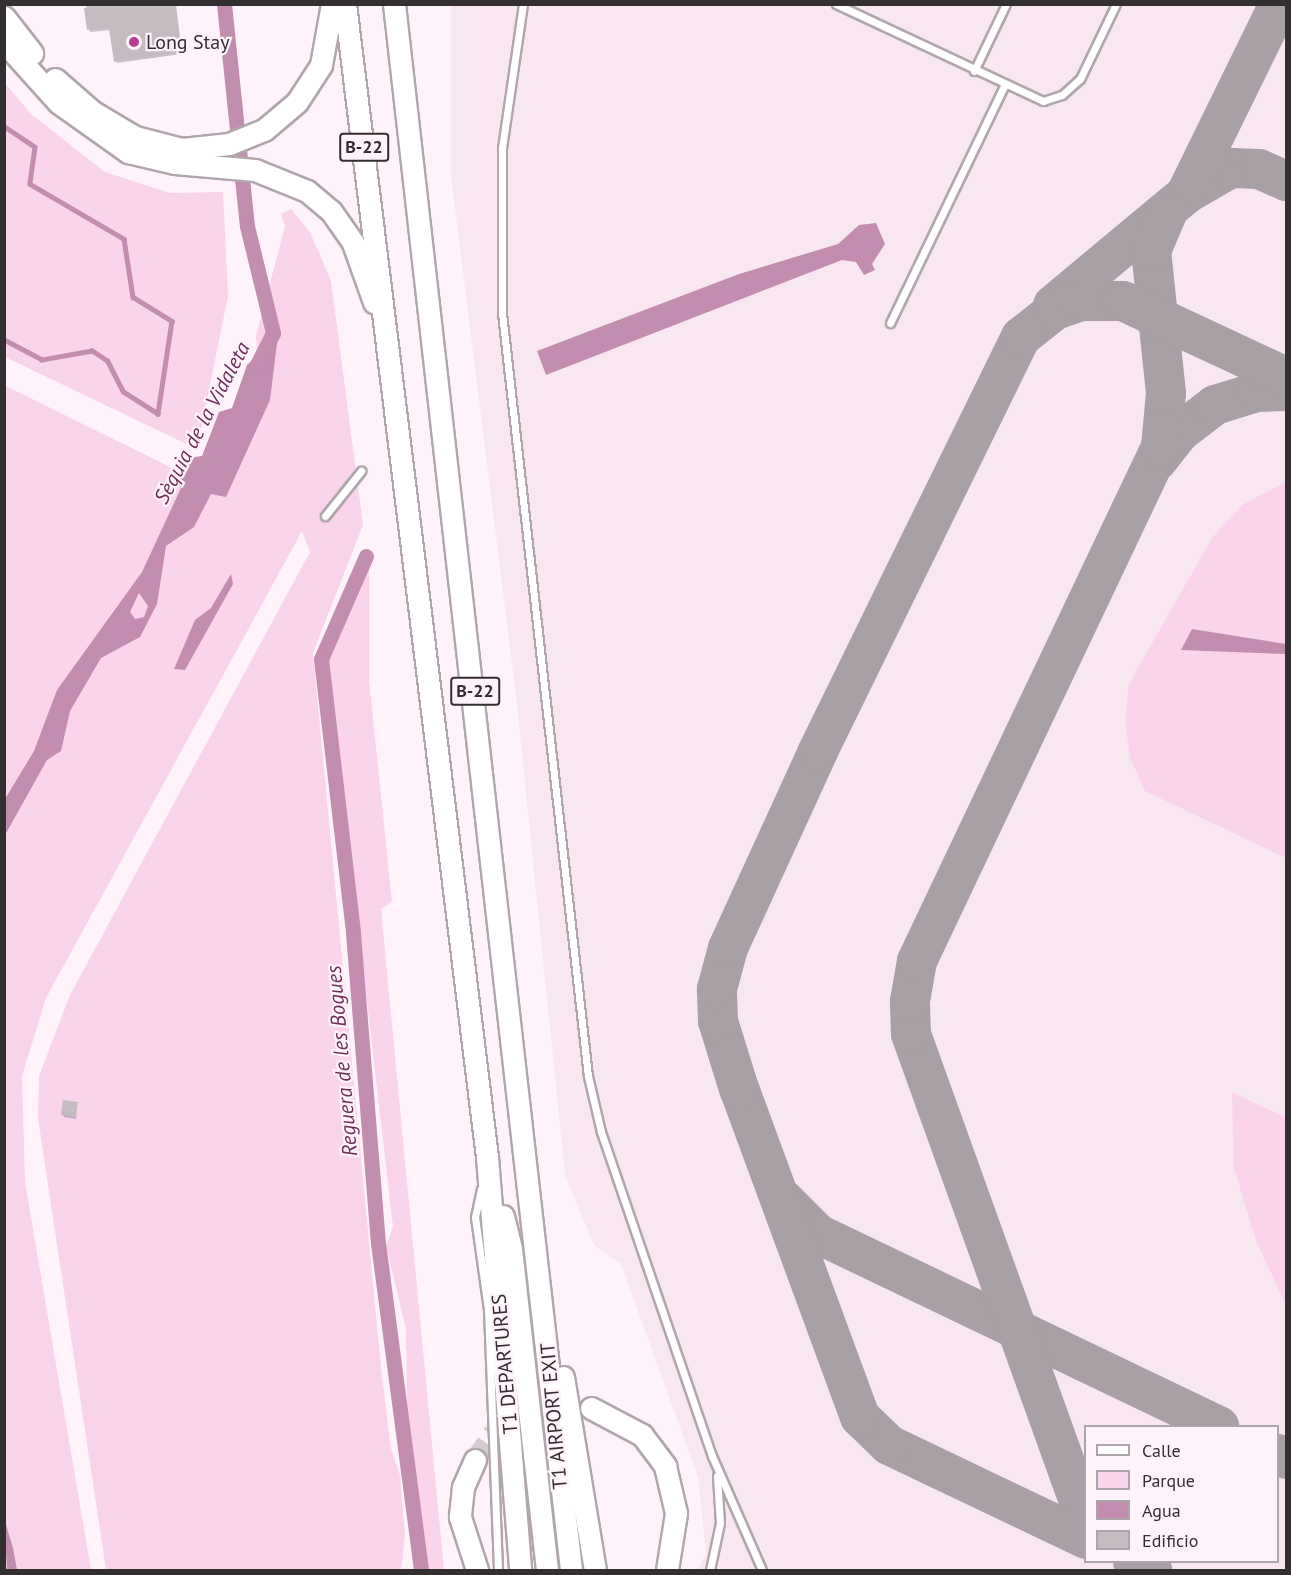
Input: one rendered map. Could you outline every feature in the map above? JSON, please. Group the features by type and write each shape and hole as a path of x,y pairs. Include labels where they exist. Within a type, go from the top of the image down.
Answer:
{"main road":[{"path":"4,42 59,103 106,140 150,158 213,156 264,130 297,102 321,65 332,4"},
{"name":"B-22","path":"345,4 389,346 487,1157"},
{"name":"B-22","path":"394,4 547,1328"},
{"path":"4,17 68,92 112,126 158,145 213,156 261,171 297,185 331,211 353,243 389,346"},
{"path":"487,1157 511,1249 547,1570"},
{"name":"T1 DEPARTURES","path":"487,1157 520,1570"},
{"name":"T1 AIRPORT EXIT","path":"547,1328 571,1570"},
{"name":"T1 AIRPORT EXIT","path":"547,1328 565,1384 595,1570"},
{"path":"591,1408 642,1435 665,1466 676,1513 667,1570"},
{"path":"475,1460 460,1500 462,1534 477,1570"}],"lane":[{"path":"523,4 502,148 502,313 579,1014 601,1132 712,1456 762,1570"},
{"path":"836,4 1004,86 1043,101 1070,91 1116,4"},
{"path":"974,71 1006,4"},
{"path":"890,323 1004,86"},
{"path":"325,516 361,471"},
{"path":"487,1157 475,1217 488,1310 498,1570"},
{"path":"710,1570 721,1502 712,1456"},
{"path":"462,1534 470,1570"}],"shaded area":[{"path":"451,5 1286,5 1286,1570 698,1570 706,1553 698,1477 621,1264 594,1245 565,1175 517,704 451,176"}],"green space":[{"path":"5,83 31,114 105,172 170,193 223,192 228,296 197,449 5,357"},
{"path":"291,209 310,232 331,281 363,525 313,653 381,1368 391,1449 400,1475 405,1536 401,1570 106,1570 38,1118 39,1076 70,995 310,552 302,531 46,998 22,1076 25,1182 91,1570 5,1570 4,385 176,470 176,479 218,482 260,406 256,336 285,226 281,214"},
{"path":"1286,482 1286,858 1145,791 1130,757 1125,721 1129,684 1212,538 1242,505"},
{"path":"369,570 369,680 392,902 381,909 444,1570 428,1570 407,1409 406,1329 386,1246 393,1227 328,664"},
{"path":"1232,1092 1286,1118 1286,1305 1257,1243 1234,1168"}],"water":[{"path":"876,223 885,244 872,264 875,270 864,275 856,262 842,260 546,375 537,351 739,274 838,244 859,225"},
{"path":"278,335 270,400 226,497 211,494 194,527 166,546 157,604 140,637 101,658 70,711 61,751 47,760 5,835 5,799 34,751 57,690 142,572 181,488 178,478 188,458 202,456 219,412 232,408 247,365","holes":["139,593 148,606 144,617 135,619 130,612"]},
{"path":"231,574 233,584 185,670 174,669 195,620 211,608"},
{"path":"1192,629 1286,644 1286,654 1181,650"},
{"path":"4,1518 13,1548 17,1570 7,1570"}],"building":[{"path":"111,4 175,4 182,52 114,62 109,28 87,30 84,8"},
{"path":"63,1100 78,1102 76,1117 61,1115"}],"waterway":[{"name":"Sèquia de la Vidaleta","path":"224,4 247,226 273,333 257,365"},
{"path":"4,126 35,147 30,184 124,239 133,297 172,321 158,414 123,392 107,361 92,351 42,360 4,340"},
{"name":"Reguera de les Bogues","path":"366,556 321,659 353,933 378,1243 421,1570"}],"taxiway":[{"path":"1053,305 1186,194 1279,4"},
{"path":"1186,194 1231,168 1259,169 1286,181"},
{"path":"1084,1515 911,1034 910,1001 917,961 1161,447 1166,393 1151,251 1168,211"},
{"path":"1084,1538 889,1445 860,1417 739,1089 718,1021 717,989 728,948 818,751 1021,337 1055,310 1081,301 1123,301 1286,377"},
{"path":"1157,461 1180,432 1215,405 1257,392 1286,391"},
{"path":"784,1200 818,1234 1217,1425"},
{"path":"1279,1455 1286,1459"},
{"path":"1135,1563 1152,1570"}],"tunnel":[{"path":"475,1460 494,1432 528,1408 556,1403 591,1408"}],"place":[{"name":"Long Stay","path":"134,42"}]}
